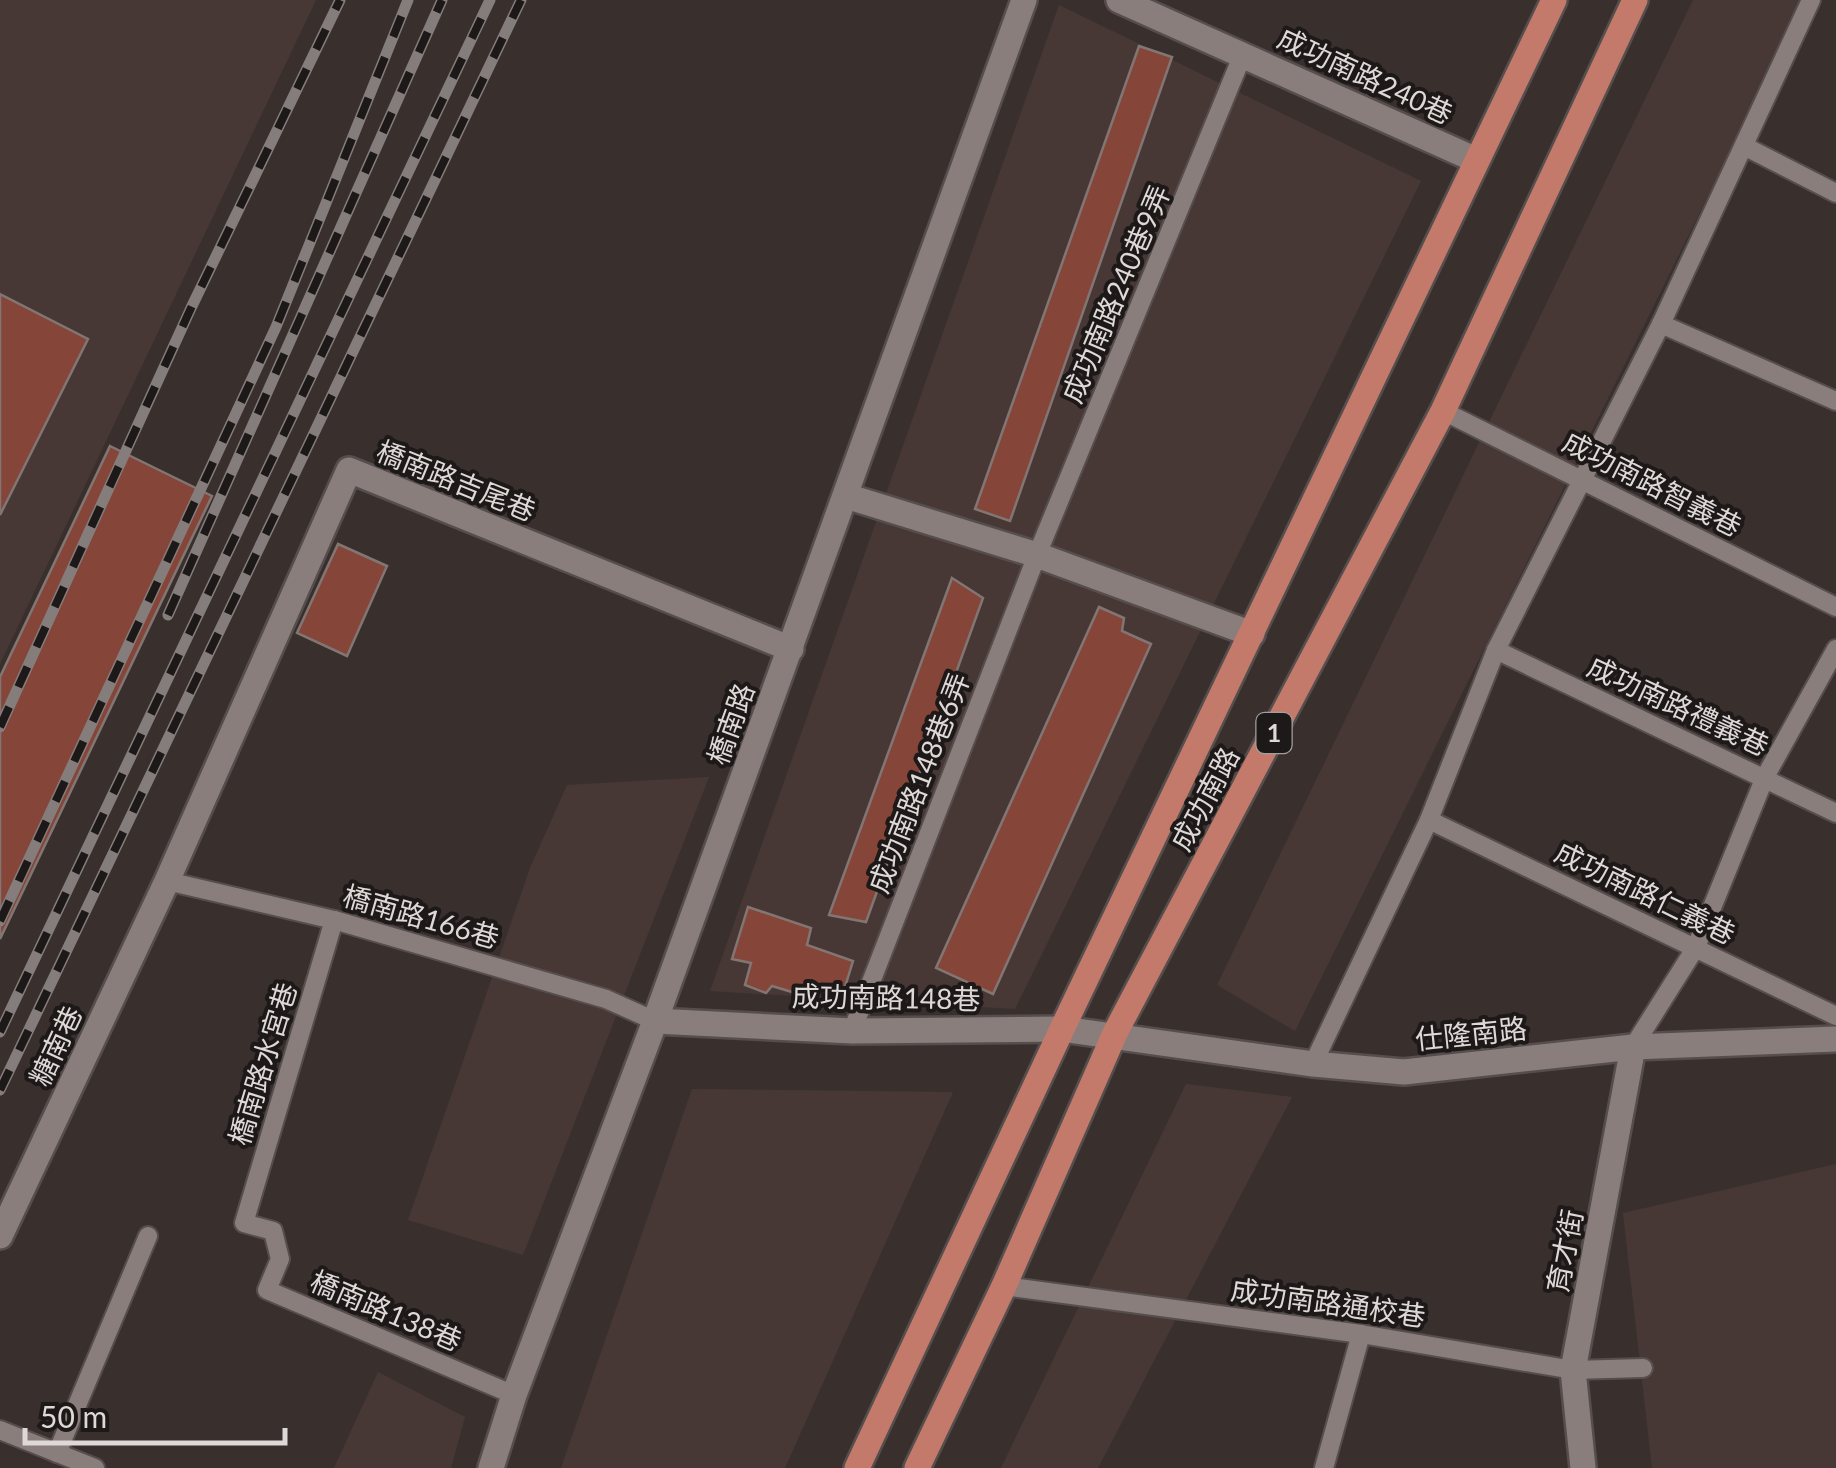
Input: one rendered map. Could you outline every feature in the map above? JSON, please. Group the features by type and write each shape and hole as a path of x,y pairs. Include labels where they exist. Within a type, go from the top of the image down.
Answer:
{"main road":[{"name":"成功南路","path":"857,1468 1062,1029 1554,0"},
{"name":"成功南路","path":"916,1468 1004,1286 1116,1033 1444,411 1635,0"}],"street":[{"name":"橋南路","path":"492,1468 514,1395 791,649 1024,0"},
{"name":"成功南路240巷","path":"1119,0 1476,160"},
{"name":"橋南路吉尾巷","path":"167,881 349,470 791,649"},
{"path":"846,496 1037,555 1252,634"},
{"name":"糖南巷","path":"0,1236 167,881"},
{"name":"成功南路148巷","path":"655,1021 852,1031 1062,1029 1116,1033"},
{"name":"仕隆南路","path":"1116,1033 1313,1064 1404,1072 1633,1047 1836,1040"},
{"name":"育才街","path":"1582,1468 1573,1370 1633,1047"}],"lane":[{"path":"1313,1064 1429,820 1496,650 1661,324 1812,0"},
{"name":"成功南路240巷9弄","path":"1037,555 1244,54"},
{"path":"1744,146 1836,192"},
{"path":"1661,324 1836,401"},
{"name":"成功南路智義巷","path":"1444,411 1836,607"},
{"name":"成功南路148巷6弄","path":"852,1031 1037,555"},
{"path":"1633,1047 1696,947 1766,777 1836,648"},
{"name":"成功南路禮義巷","path":"1496,650 1836,813"},
{"name":"成功南路仁義巷","path":"1429,820 1836,1016"},
{"name":"橋南路166巷","path":"167,881 334,920 606,999 655,1021"},
{"name":"橋南路水宮巷","path":"244,1223 334,920"},
{"name":"橋南路138巷","path":"244,1223 272,1231 280,1259 267,1290 514,1395"},
{"path":"57,1452 148,1236"},
{"name":"成功南路通校巷","path":"1004,1286 1361,1334 1573,1370 1643,1368"},
{"path":"1324,1468 1361,1334"},
{"path":"0,1430 95,1468"}],"shaded area":[{"path":"0,0 316,0 0,664"},
{"path":"1693,0 1805,0 1295,1031 1217,985"},
{"path":"1059,5 1421,181 1015,1009 710,991"},
{"path":"709,777 523,1255 408,1220 530,868 567,785"},
{"path":"1186,1084 1292,1097 1098,1468 1001,1468"},
{"path":"692,1089 953,1092 785,1468 561,1468"},
{"path":"1836,1164 1836,1468 1652,1468 1623,1213"},
{"path":"378,1372 465,1417 451,1468 334,1468"}],"building":[{"path":"1139,46 1172,57 1010,521 975,509"},
{"path":"0,294 88,339 0,515"},
{"path":"110,446 212,496 0,939 0,677"},
{"path":"338,544 387,566 347,656 297,633"},
{"path":"952,578 983,598 866,922 829,915"},
{"path":"1099,607 1124,618 1122,631 1151,644 993,994 936,968"},
{"path":"748,907 811,928 807,945 853,961 844,990 824,986 818,993 797,986 792,992 772,986 766,993 745,985 751,963 732,959"}],"railway":[{"path":"0,727 191,308 340,0"},
{"path":"0,921 276,327 408,0"},
{"path":"168,615 442,0"},
{"path":"0,1032 490,0"},
{"path":"0,1090 521,0"}]}
